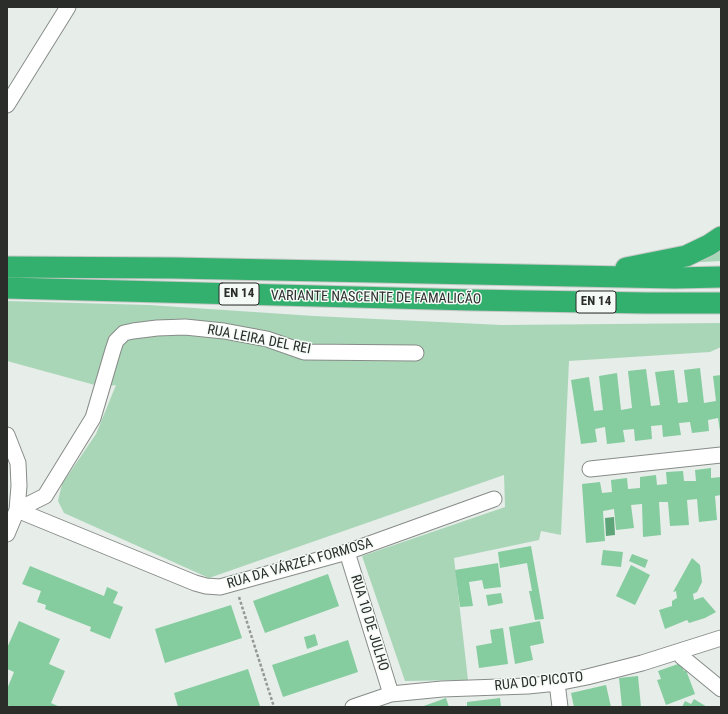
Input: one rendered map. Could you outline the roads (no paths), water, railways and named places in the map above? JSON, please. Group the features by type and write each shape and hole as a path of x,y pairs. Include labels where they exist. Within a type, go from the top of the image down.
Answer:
{"highway":[{"path":"584,276 686,256 709,245 721,237"},
{"name":"VARIANTE NASCENTE DE FAMALICÃO","path":"7,267 174,268 675,278 721,277"},
{"name":"VARIANTE NASCENTE DE FAMALICÃO","path":"7,288 479,300 721,303"}],"street":[{"path":"7,105 68,7"},
{"name":"RUA LEIRA DEL REI","path":"17,510 45,496 93,418 116,341 124,333 151,329 185,327 224,331 267,339 304,352 416,353"},
{"path":"7,435 18,463 20,486 17,510 7,534"},
{"path":"590,469 721,455"},
{"name":"RUA DA VÁRZEA FORMOSA","path":"17,510 195,583 214,588 235,584 347,552 494,499"},
{"name":"RUA 10 DE JULHO","path":"347,552 392,694"},
{"name":"RUA DO PICOTO","path":"354,707 392,694 442,689 528,686 557,682 621,668 721,638"},
{"path":"680,651 682,657 721,689"},
{"path":"557,682 560,707"}]}
